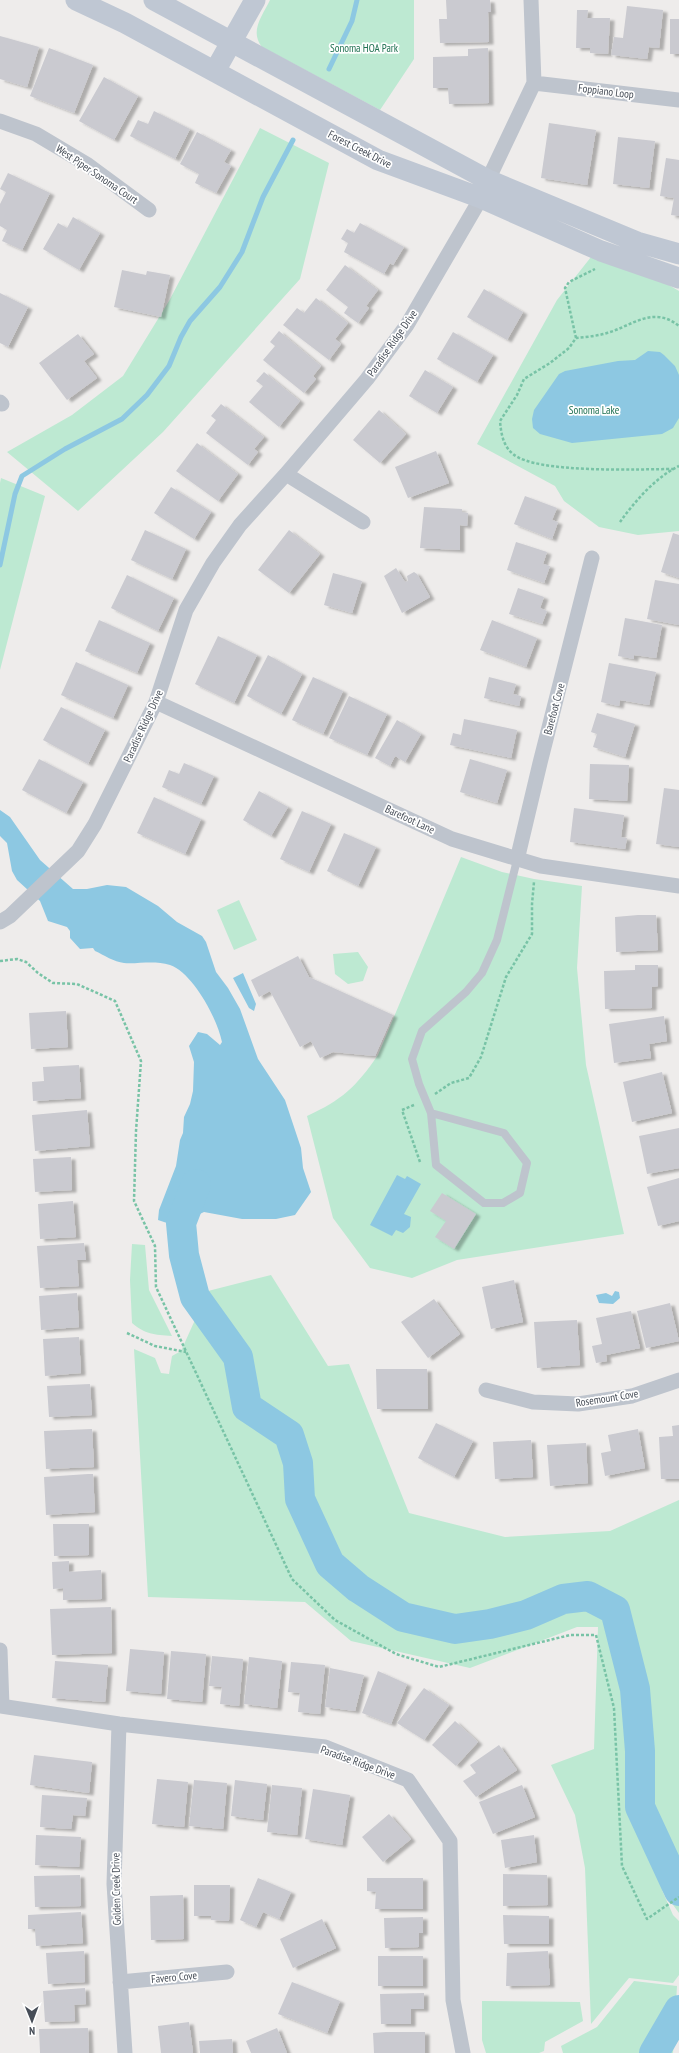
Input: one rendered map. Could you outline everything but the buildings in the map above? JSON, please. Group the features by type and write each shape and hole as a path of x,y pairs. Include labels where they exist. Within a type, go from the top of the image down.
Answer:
{"street":[{"name":"Forest Creek Drive","path":"76,0 125,23 378,160 484,189 637,242 679,254"},
{"name":"Forest Creek Drive","path":"154,0 231,42 484,189 601,251 679,278"},
{"path":"215,71 254,0"},
{"name":"Paradise Ridge Drive","path":"5,919 78,851 95,824 156,702 186,610 213,564 240,525 286,474 367,379 407,324 484,189 534,83 530,0"},
{"name":"Foppiano Loop","path":"534,83 679,100"},
{"name":"West Piper Sonoma Court","path":"0,121 36,134 88,165 149,210"},
{"path":"286,474 363,522"},
{"name":"Barefoot Cove","path":"517,860 592,558"},
{"name":"Barefoot Lane","path":"156,702 452,839 517,860 573,872 679,886"},
{"name":"Rosemount Cove","path":"486,1390 533,1402 578,1404 632,1396 679,1380"},
{"path":"0,1650 1,1706"},
{"name":"Paradise Ridge Drive","path":"1,1706 119,1724 325,1747 408,1780 450,1841 453,2000 463,2053"},
{"name":"Golden Creek Drive","path":"119,1724 114,1884 125,2053"},
{"name":"Favero Cove","path":"120,1982 227,1972"}],"lane":[{"path":"432,1113 504,1134 527,1163 520,1193 503,1203 484,1204 436,1165 432,1113 424,1099 412,1059 422,1032 466,992 482,973 497,940 517,860"}],"path":[{"path":"600,267 569,282 566,288 576,338 569,348 524,379 517,395 500,421 502,438 512,454 531,464 559,467 674,469"},
{"path":"576,338 605,334 632,321 656,317 673,321 679,326"},
{"path":"620,522 632,506 679,466"},
{"path":"420,1162 402,1110 451,1083 469,1078 481,1057 506,977 532,934 534,882"},
{"path":"0,961 17,959 26,962 38,973 53,983 77,984 116,1001 141,1061 136,1131 134,1201 155,1246 156,1287 292,1579 336,1620 396,1654 439,1667 570,1636 596,1635 614,1708 622,1866 647,1919 679,1897"},
{"path":"126,1333 156,1346 186,1352"}],"green space":[{"name":"Sonoma HOA Park","path":"270,0 414,0 414,59 380,110 262,47 258,41 257,35 258,23"},
{"path":"260,128 329,163 300,279 163,432 78,511 7,452 72,415 123,376 169,301"},
{"name":"Sonoma Lake","path":"591,257 667,284 679,291 679,531 638,535 599,527 564,501 555,486 477,444 557,300"},
{"path":"1,478 45,496 0,670 0,483"},
{"path":"461,857 502,872 534,879 582,886 577,968 586,1065 624,1234 457,1260 412,1278 370,1268 333,1218 307,1116 330,1104 347,1092 363,1076 378,1055"},
{"path":"239,900 257,940 234,950 217,910"},
{"path":"358,952 368,967 363,981 348,984 335,974 333,954"},
{"path":"132,1244 145,1245 149,1290 172,1336 150,1333 141,1330 132,1323 130,1280"},
{"path":"271,1275 328,1366 349,1364 409,1513 505,1537 610,1531 679,1500 679,1913 662,1890 673,1915 679,1921 679,1975 673,1983 629,1978 591,2024 585,1868 575,1815 551,1765 594,1749 598,1627 577,1627 470,1668 351,1641 305,1602 148,1597 134,1349 155,1358 161,1373 169,1374 172,1356 181,1351 208,1291"},
{"path":"634,1981 677,1986 673,2053 563,2053 561,2046 597,2027"},
{"path":"482,2001 580,2002 583,2021 545,2042 544,2051 539,2053 486,2053 482,2040"}],"water":[{"path":"648,351 660,352 664,355 675,366 679,375 679,418 673,428 662,434 572,443 540,434 533,428 532,419 534,410 559,374 565,371 618,361 635,360"},
{"path":"0,810 10,817 40,860 73,889 87,889 107,885 126,887 158,906 177,922 202,936 206,942 216,972 228,988 240,1009 258,1059 285,1100 301,1148 303,1168 311,1192 295,1215 276,1219 242,1219 204,1212 181,1223 167,1223 158,1220 159,1210 176,1166 180,1140 183,1133 184,1117 190,1104 193,1091 194,1062 189,1046 198,1032 207,1034 220,1045 222,1042 215,1021 203,998 187,977 179,970 170,965 158,963 124,963 113,960 95,951 93,948 80,949 70,938 70,931 67,927 48,921 40,901 17,880 12,871 7,843 0,836"},
{"path":"243,973 256,1004 254,1011 249,1008 233,978"},
{"path":"397,1175 405,1179 407,1176 421,1184 404,1214 411,1217 410,1227 403,1233 396,1230 392,1236 370,1225"},
{"path":"615,1291 619,1292 620,1298 613,1304 599,1303 596,1295 606,1293 612,1296"}],"waterway":[{"path":"329,69 352,21 357,0"},
{"path":"0,565 15,494 22,476 65,449 122,419 147,395 169,366 181,337 190,321 220,287 242,252 263,197 293,140"},
{"path":"196,1184 181,1223 184,1255 195,1297 238,1357 247,1407 289,1435 298,1463 300,1499 330,1564 358,1588 403,1617 455,1629 490,1624 526,1615 563,1599 588,1596 615,1610 635,1689 640,1751 640,1807 679,1891"},
{"path":"654,2053 679,2010"}]}
